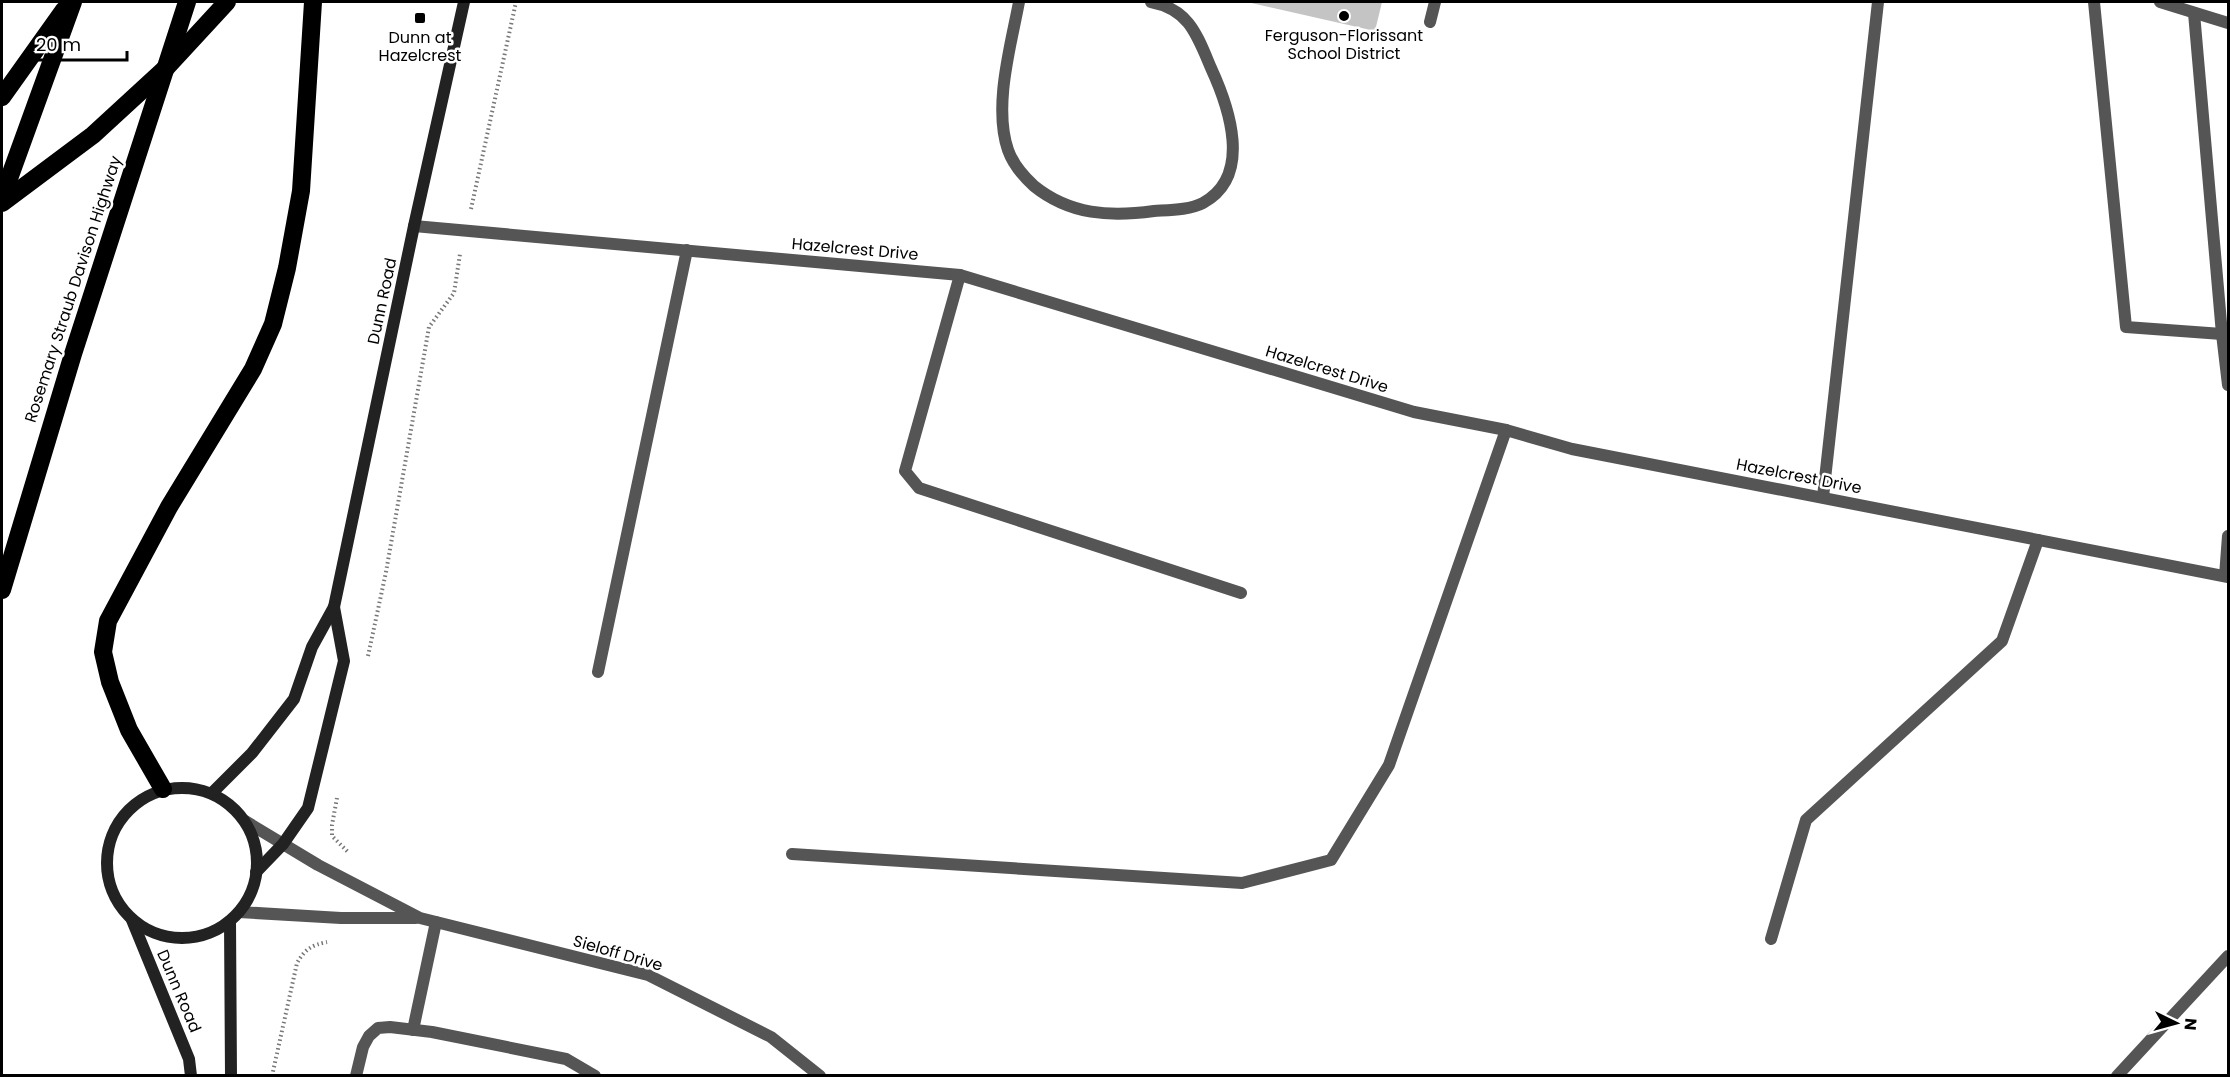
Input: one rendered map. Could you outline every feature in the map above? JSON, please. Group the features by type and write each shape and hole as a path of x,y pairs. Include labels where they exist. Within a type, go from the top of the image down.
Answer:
{"highway":[{"path":"2,96 72,2"},
{"path":"2,198 72,2"},
{"name":"Rosemary Straub Davison Highway","path":"2,590 63,385 187,2"},
{"path":"2,203 93,135 168,67 227,2"},
{"path":"164,789 129,730 110,682 103,652 108,621 169,507 253,369 273,324 287,268 301,191 313,2"}],"street":[{"name":"Dunn Road","path":"212,793 252,753 294,699 312,647 334,608 414,226 464,2"},
{"path":"1019,2 1003,101 1004,128 1008,149 1023,176 1056,201 1084,212 1111,215 1201,204 1222,187 1230,162 1233,145 1230,117 1223,94 1193,27 1172,8 1151,2"},
{"path":"1430,22 1435,2"},
{"path":"1823,497 1878,2"},
{"path":"2094,2 2126,327 2222,333"},
{"path":"2160,2 2229,23"},
{"path":"2194,13 2222,333 2229,385"},
{"name":"Hazelcrest Drive","path":"414,226 960,275 1414,412 1506,430 1572,449 2227,576"},
{"path":"598,672 687,250"},
{"path":"960,275 905,471 919,488 1241,593"},
{"path":"792,854 1242,883 1331,860 1389,765 1506,430"},
{"path":"2227,576 2229,536"},
{"path":"1771,939 1806,820 2002,640 2038,540"},
{"name":"Dunn Road","path":"256,872 283,844 308,808 344,661 334,608"},
{"path":"180,787 196,788 212,793 230,805 245,821 254,842 256,872 252,890 235,916 213,932 194,938 175,938 152,933 132,920 116,902 108,880 106,856 112,834 124,813 142,798 164,789 180,787"},
{"name":"Sieloff Drive","path":"245,821 318,865 420,918 648,975 771,1037 820,1076"},
{"path":"231,1076 235,916"},
{"name":"Sieloff Drive","path":"235,916 420,918"},
{"name":"Dunn Road","path":"132,920 189,1059 191,1076"},
{"path":"413,1030 436,922"},
{"path":"2117,1076 2229,956"},
{"path":"356,1076 363,1047 369,1036 378,1028 390,1027 566,1059 595,1076"}],"path":[{"path":"476,188 516,2"},
{"path":"366,664 386,572 429,327 454,292 457,271"},
{"path":"339,790 332,837 354,856"},
{"path":"272,1076 297,963 304,951 313,945 337,940"}],"building":[{"name":"Ferguson-Florissant School District","path":"1247,2 1382,2 1375,31"}],"place":[{"name":"Ferguson-Florissant School District","path":"1344,16"},
{"name":"Dunn at Hazelcrest","path":"420,18"}]}
